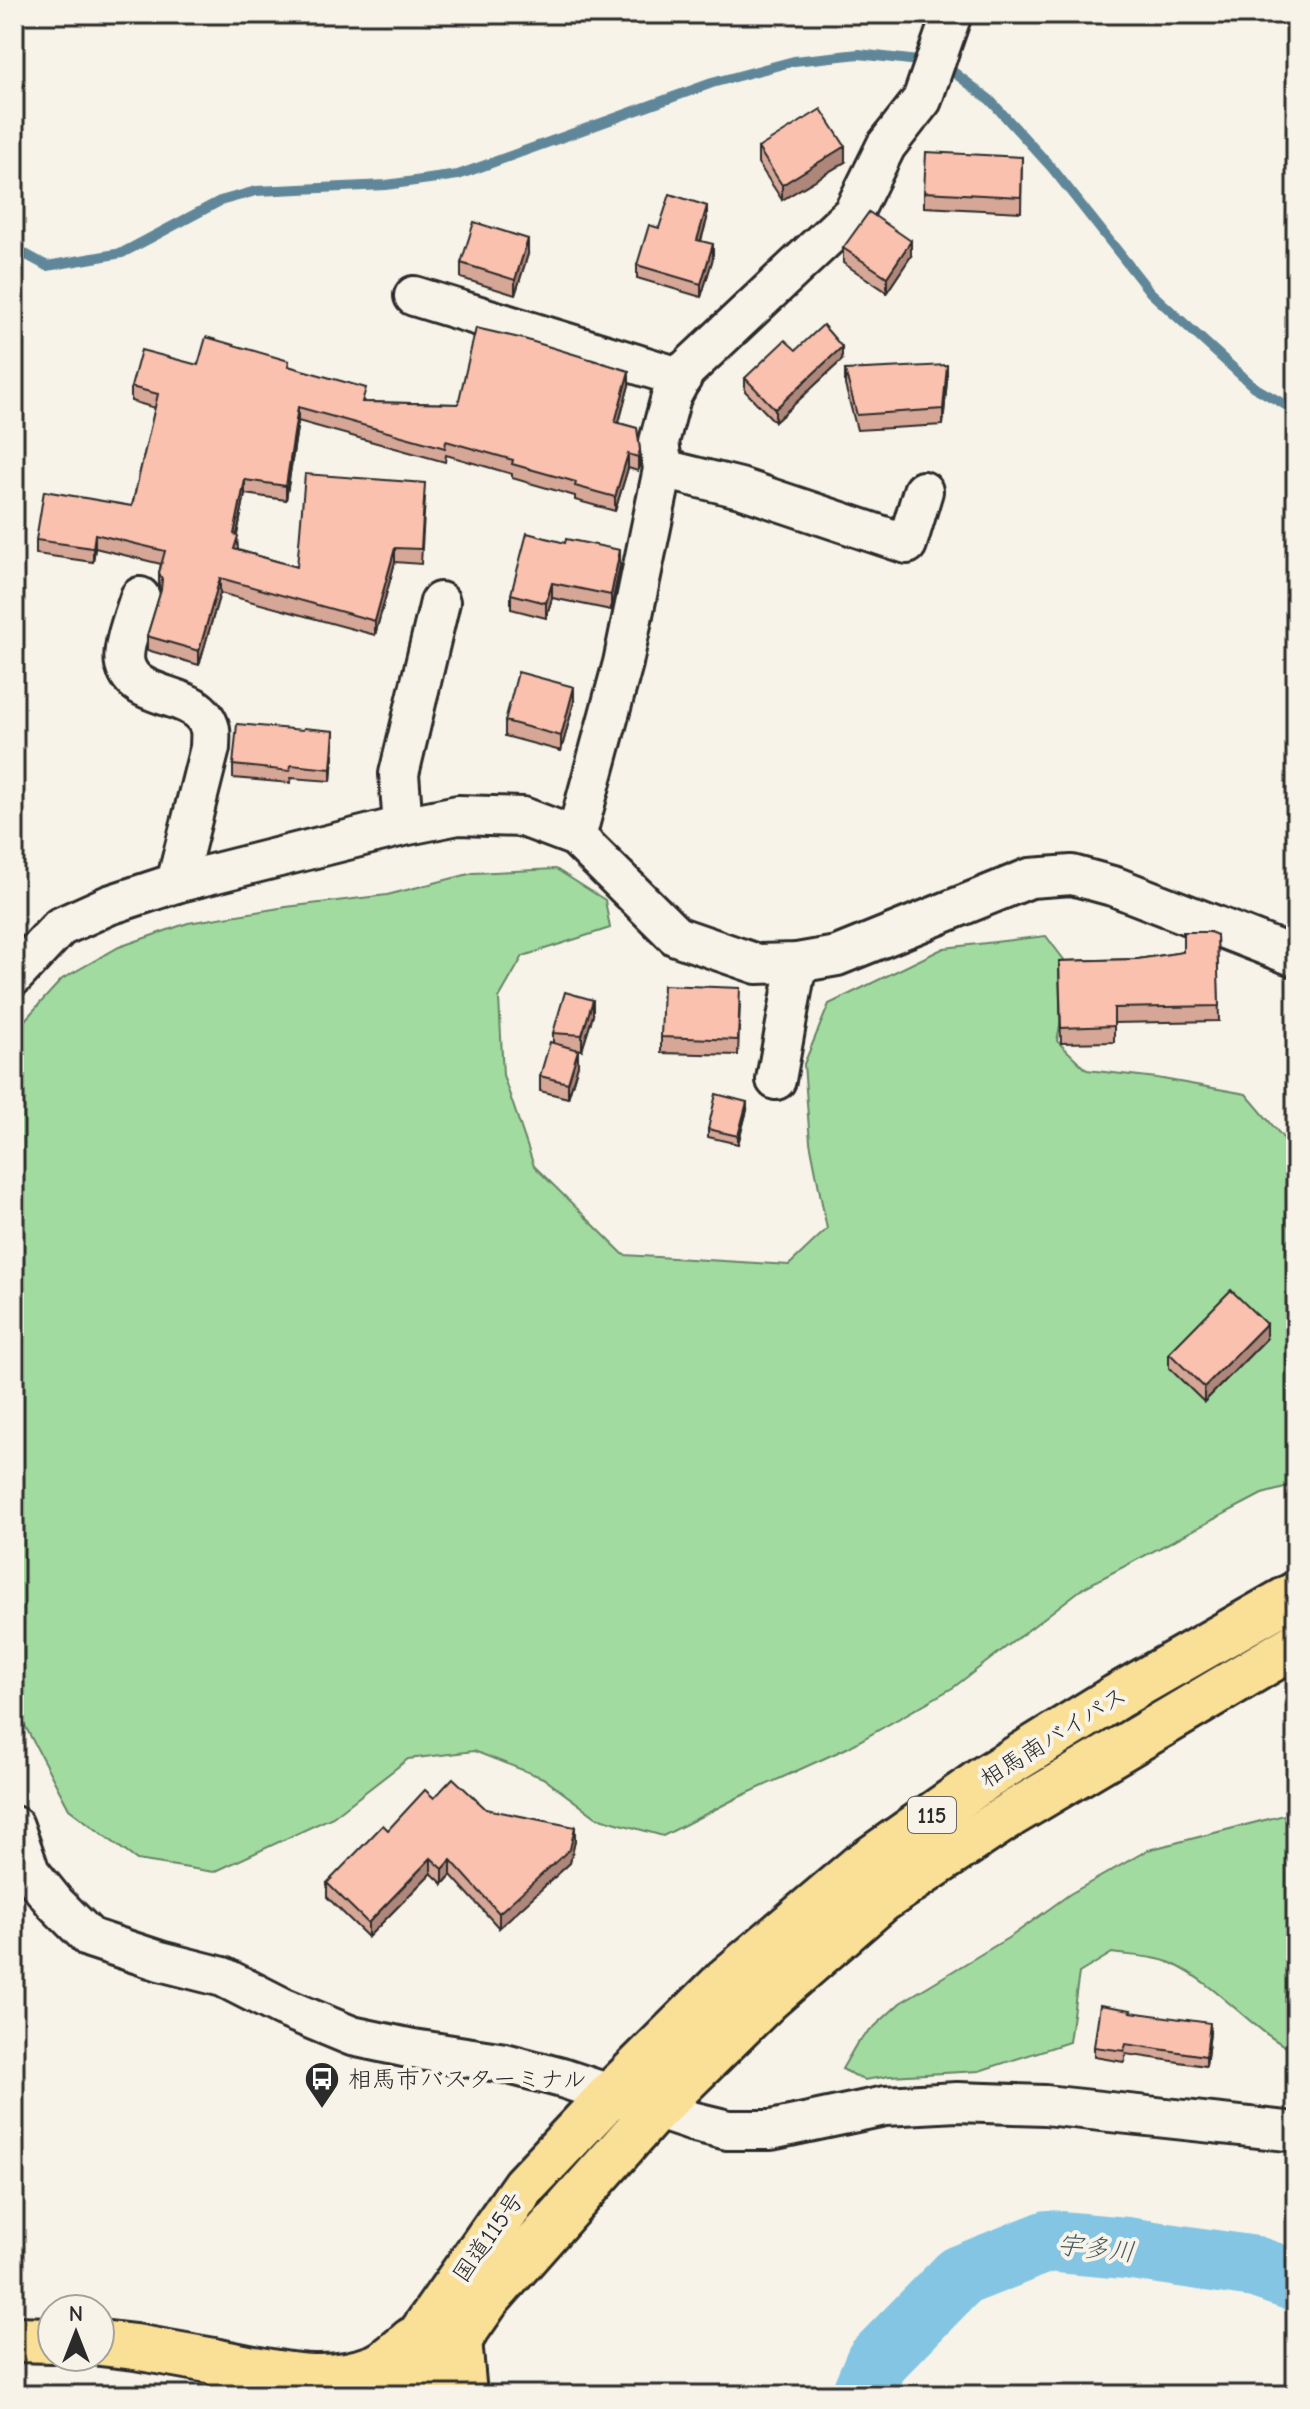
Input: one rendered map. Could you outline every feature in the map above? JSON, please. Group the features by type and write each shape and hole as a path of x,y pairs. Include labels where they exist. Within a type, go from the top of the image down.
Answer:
{"highway":[{"name":"相馬南バイパス","path":"611,2094 728,1978 858,1868 1011,1762 1116,1697 1296,1594"},
{"name":"相馬南バイパス","path":"656,2109 767,2000 882,1900 1013,1813 1296,1645"},
{"name":"国道115号","path":"421,2395 441,2335 524,2186 611,2094"},
{"name":"国道115号","path":"384,2395 441,2335 487,2300 656,2109"},
{"path":"116,2345 305,2378 343,2376 379,2366 441,2335 464,2395"},
{"path":"14,2339 36,2340"},
{"path":"214,2361 264,2395"}],"street":[{"path":"576,837 623,663 663,469 659,442 671,397 685,371 853,213 886,146 922,100 952,14"},
{"path":"414,296 682,378"},
{"path":"663,469 740,488 907,544 923,491"},
{"path":"140,597 125,652 125,664 135,683 199,708 210,730 210,748 176,883"},
{"path":"403,826 399,774 440,602"},
{"path":"14,976 60,927 109,905 176,883 458,815 523,817 576,837 676,936 757,964 797,963 837,956 1030,878 1072,875 1116,887 1296,957"},
{"path":"776,1080 797,963"},
{"path":"14,1826 30,1872 90,1938 223,1977 282,2007 352,2036 505,2063 728,2130 771,2130 885,2106 957,2102 1045,2105 1296,2132"}],"green space":[{"path":"556,869 605,900 610,928 523,956 499,998 503,1075 534,1166 624,1255 789,1265 827,1229 810,1142 804,1064 829,1004 944,948 1046,936 1071,969 1057,1041 1087,1070 1157,1078 1246,1094 1296,1153 1296,1485 1262,1494 1083,1588 954,1687 847,1748 663,1836 596,1817 543,1778 474,1751 408,1759 333,1817 214,1872 137,1860 69,1809 14,1705 14,1032 62,979 119,947 188,923 387,895 473,873"},
{"path":"1296,1812 1296,2052 1264,2032 1190,1973 1166,1961 1112,1953 1079,1973 1069,2042 979,2071 864,2080 842,2069 857,2043 900,2003 1013,1935 1070,1894 1148,1850"}],"building":[{"path":"821,109 845,146 782,185 758,148"},
{"path":"926,152 1022,157 1021,197 924,192"},
{"path":"670,194 707,206 697,240 713,244 701,284 637,265 649,225 659,228"},
{"path":"869,212 911,241 887,277 843,248"},
{"path":"474,222 528,239 515,280 461,263"},
{"path":"823,325 842,347 775,409 745,378 785,340 796,350"},
{"path":"476,328 629,371 615,422 637,428 638,457 628,454 615,497 512,464 513,460 446,441 445,448 298,407 286,486 245,480 234,549 297,567 305,474 425,483 421,549 395,548 375,621 220,578 199,651 147,636 161,590 159,573 165,551 95,534 93,548 36,540 44,491 132,506 158,394 131,387 141,350 198,365 206,337 289,361 288,366 366,388 362,402 458,404"},
{"path":"947,365 943,409 857,415 845,370"},
{"path":"527,533 565,543 566,539 620,550 611,595 552,583 546,603 511,594"},
{"path":"518,672 574,687 561,736 505,721"},
{"path":"237,724 334,731 331,769 291,765 290,771 233,765"},
{"path":"1183,932 1217,935 1219,1006 1114,1008 1114,1026 1061,1028 1059,961 1138,959 1183,952"},
{"path":"663,985 740,988 738,1040 661,1037"},
{"path":"565,992 593,1000 582,1035 553,1033"},
{"path":"550,1042 578,1050 568,1083 540,1076"},
{"path":"716,1094 747,1102 738,1136 708,1129"},
{"path":"1231,1290 1266,1324 1204,1387 1169,1353"},
{"path":"453,1778 486,1809 575,1827 570,1849 499,1913 451,1860 443,1869 431,1858 368,1923 327,1883 383,1825 388,1830 425,1790 434,1798"},
{"path":"1100,2005 1210,2023 1206,2056 1126,2044 1124,2051 1094,2047"}],"waterway":[{"path":"14,248 47,266 122,253 220,201 256,191 386,185 458,175 712,83 794,61 859,54 927,62"},
{"path":"943,64 990,100 1052,168 1150,292 1254,387 1296,411"},
{"name":"宇多川","path":"862,2395 876,2362 960,2276 1048,2241 1126,2248 1255,2267 1296,2281"}],"place":[{"name":"相馬市バスターミナル","path":"322,2110"}]}
